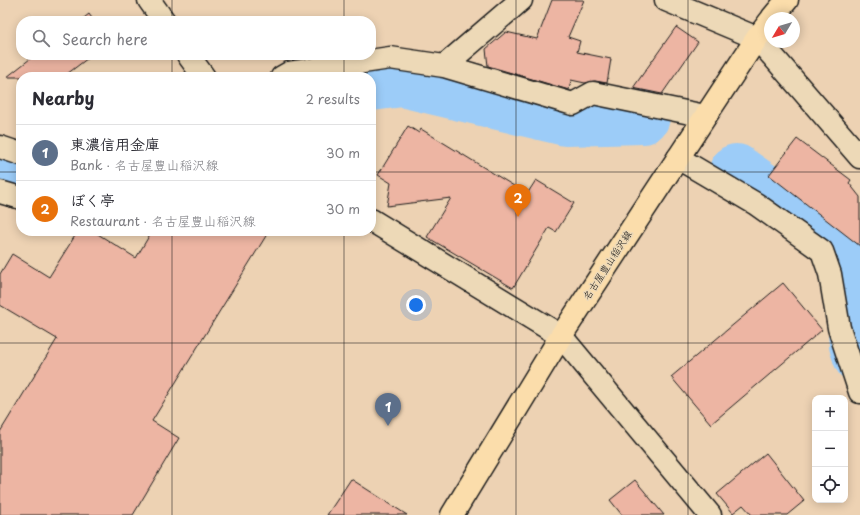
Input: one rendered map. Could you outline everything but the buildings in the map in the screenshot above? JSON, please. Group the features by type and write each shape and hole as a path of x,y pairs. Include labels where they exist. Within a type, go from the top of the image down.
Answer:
{"main road":[{"path":"777,12 787,0"},
{"name":"名古屋豊山稲沢線","path":"452,515 561,336 763,29"}],"street":[{"path":"149,0 160,16"},
{"path":"444,66 520,0"},
{"path":"666,0 763,29 860,156"},
{"path":"296,72 390,58 444,66 573,104 593,93 705,116"},
{"path":"192,60 200,72"},
{"path":"0,147 16,152"},
{"path":"678,158 756,204 822,251 830,274 839,328 860,392"},
{"path":"0,192 16,197"},
{"path":"376,223 561,336 710,515"}],"waterway":[{"path":"376,83 402,80 566,119 643,117"},
{"path":"736,171 835,239 851,282 856,345 860,357"},
{"path":"0,172 16,176"}],"place":[{"name":"ぼく亭","path":"518,217"},
{"name":"東濃信用金庫","path":"388,426"}]}
